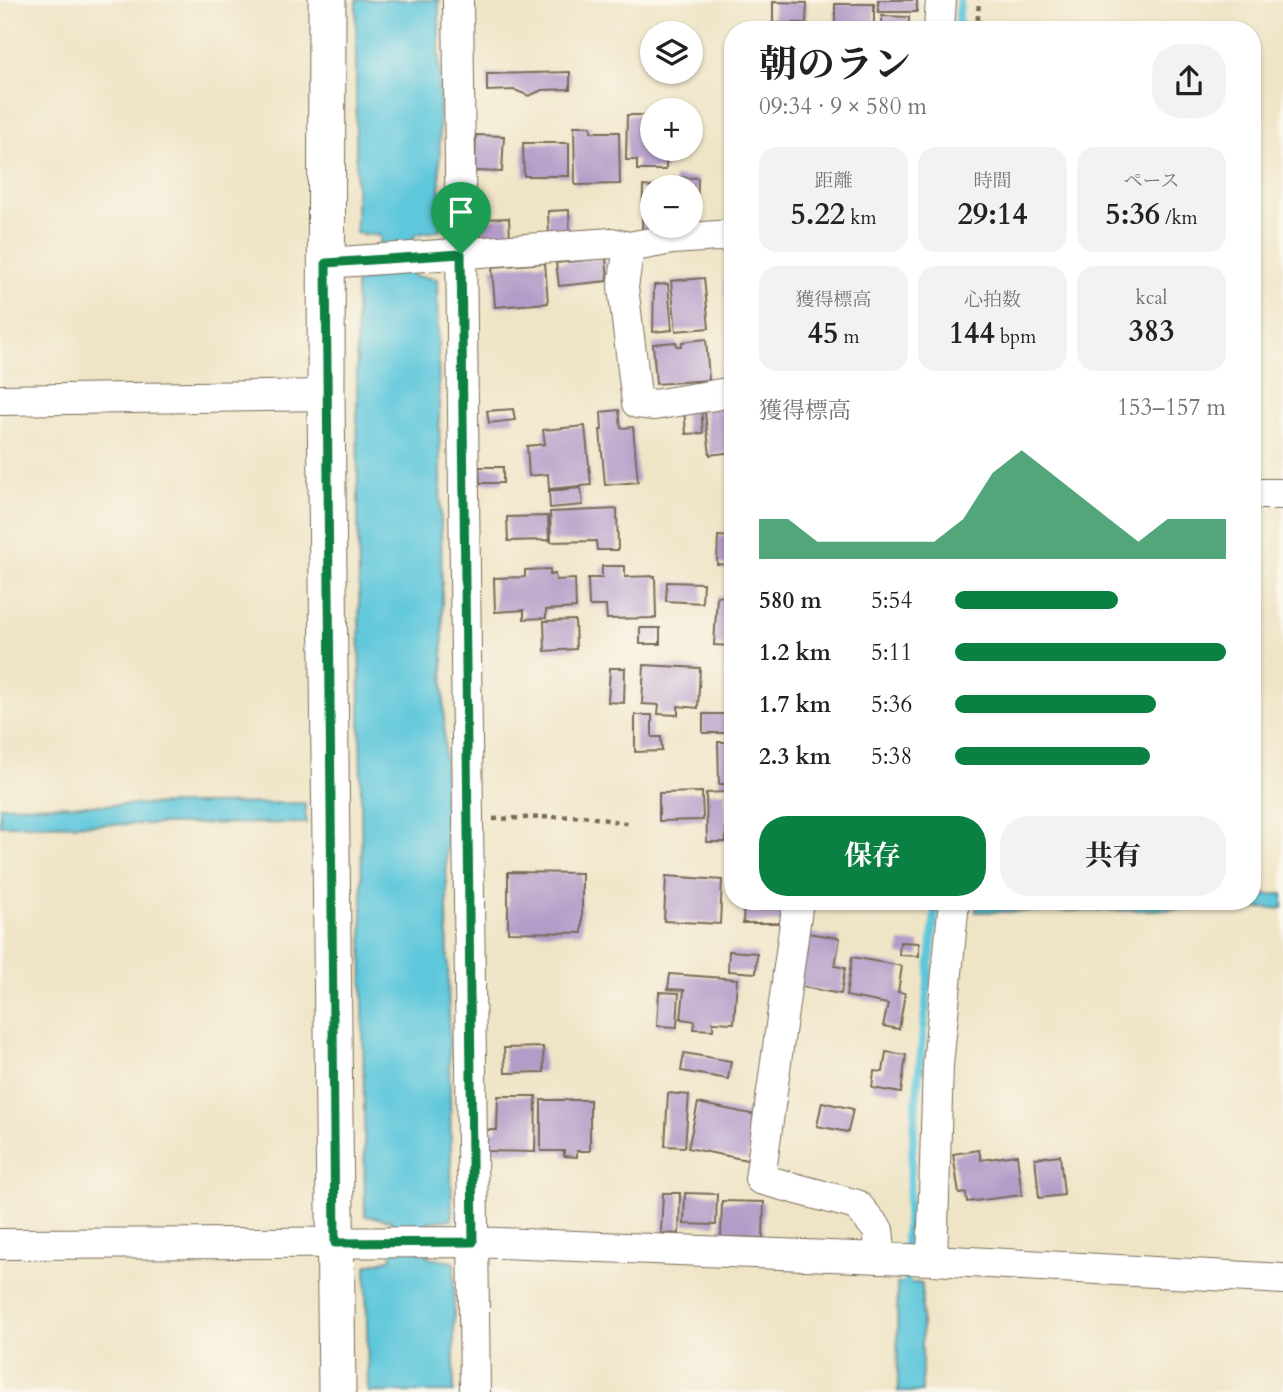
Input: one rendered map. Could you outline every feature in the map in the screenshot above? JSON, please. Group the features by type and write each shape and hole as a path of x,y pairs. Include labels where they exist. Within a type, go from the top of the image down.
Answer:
{"street":[{"path":"327,0 326,395 337,1392"},
{"path":"458,0 475,1392"},
{"path":"940,21 941,0"},
{"path":"326,263 612,243 629,247 672,239 724,236"},
{"path":"629,247 623,287 646,404 724,393"},
{"path":"0,400 326,395"},
{"path":"1261,494 1283,494"},
{"path":"797,910 760,1180 857,1205 906,1259"},
{"path":"906,1259 938,1065 953,910"},
{"path":"0,1244 473,1242 906,1259 1283,1279"}],"path":[{"path":"978,21 979,0"},
{"path":"468,819 583,816 631,824"}],"water":[{"path":"356,0 439,0 440,230 414,235 413,276 437,279 452,1219 428,1222 428,1258 454,1262 454,1392 368,1392 366,1266 392,1258 391,1220 365,1216 356,282 381,276 380,236 356,233"},
{"path":"305,803 306,823 0,825 0,806"},
{"path":"1283,894 1283,908 1261,908 1261,895"},
{"path":"976,910 1130,910 976,912"},
{"path":"897,1283 922,1283 922,1392 898,1392"}],"building":[{"path":"878,0 917,0 917,12 878,12"},
{"path":"773,2 807,3 806,21 773,21"},
{"path":"835,4 874,4 874,21 835,21"},
{"path":"882,16 909,17 909,21 882,21"},
{"path":"570,72 570,89 542,90 529,96 515,90 487,91 487,74"},
{"path":"627,115 640,115 640,161 666,161 666,170 637,170 637,160 626,160"},
{"path":"574,126 591,126 591,132 619,132 620,184 575,185"},
{"path":"476,135 504,136 502,172 475,171"},
{"path":"523,143 569,143 569,176 524,176"},
{"path":"569,210 570,237 549,237 548,211"},
{"path":"509,218 510,240 481,241 481,219"},
{"path":"606,258 608,281 559,286 556,263"},
{"path":"545,263 548,303 495,307 492,267"},
{"path":"704,278 709,328 676,331 671,281"},
{"path":"668,284 672,330 653,332 654,285"},
{"path":"706,339 709,380 656,384 653,344 676,342 677,346 682,346 682,342"},
{"path":"724,404 724,453 710,455 704,406"},
{"path":"701,406 703,433 686,434 684,408"},
{"path":"513,409 515,420 489,423 487,411"},
{"path":"619,410 621,428 633,427 638,482 605,485 601,412"},
{"path":"585,426 591,485 549,489 548,474 529,476 527,446 545,444 543,430"},
{"path":"479,467 503,467 503,483 480,483"},
{"path":"581,488 583,505 550,508 549,491"},
{"path":"617,509 618,550 597,550 596,541 551,542 550,512"},
{"path":"548,516 549,540 508,541 507,517"},
{"path":"718,536 724,536 724,564 717,564"},
{"path":"602,566 625,566 625,577 655,576 656,618 607,619 606,606 589,606 588,578 602,578"},
{"path":"550,569 550,575 555,574 556,580 575,579 576,608 546,610 546,618 524,619 524,610 495,612 494,578 525,577 525,570"},
{"path":"667,582 703,583 702,603 666,601"},
{"path":"717,596 724,596 724,646 714,645"},
{"path":"575,620 576,649 545,651 544,621"},
{"path":"640,628 660,628 660,644 640,644"},
{"path":"644,665 700,668 698,708 678,706 678,715 658,714 659,705 642,704"},
{"path":"610,668 625,668 624,703 608,702"},
{"path":"703,714 724,714 724,733 703,733"},
{"path":"635,715 652,715 652,737 661,737 662,751 635,752"},
{"path":"718,742 724,742 724,784 719,784"},
{"path":"702,792 703,820 659,821 659,793"},
{"path":"724,792 724,842 707,842 706,793"},
{"path":"508,872 582,873 582,933 508,932"},
{"path":"666,876 722,880 720,924 664,921"},
{"path":"744,910 785,910 785,923 743,923"},
{"path":"807,933 840,938 835,966 845,968 841,994 797,986"},
{"path":"900,942 919,943 919,956 899,955"},
{"path":"729,951 757,953 756,973 728,971"},
{"path":"852,957 902,966 898,992 905,993 899,1029 883,1026 888,1004 846,996"},
{"path":"670,974 737,979 734,1023 713,1022 713,1030 694,1029 695,1021 681,1019 684,990 668,989"},
{"path":"659,992 679,993 677,1027 657,1026"},
{"path":"543,1047 544,1072 505,1073 504,1048"},
{"path":"886,1052 906,1055 901,1093 872,1088 874,1071 883,1072"},
{"path":"684,1053 731,1061 728,1079 681,1071"},
{"path":"668,1093 689,1095 685,1147 665,1146"},
{"path":"498,1096 536,1096 535,1152 485,1151 485,1130 497,1130"},
{"path":"541,1100 590,1100 590,1151 577,1151 577,1157 564,1156 564,1151 541,1151"},
{"path":"822,1102 853,1109 848,1132 817,1126"},
{"path":"698,1103 756,1115 747,1160 688,1148"},
{"path":"979,1150 981,1160 1017,1155 1022,1195 967,1202 966,1193 959,1194 953,1154"},
{"path":"1060,1155 1064,1195 1039,1198 1035,1158"},
{"path":"663,1193 680,1193 679,1234 661,1233"},
{"path":"685,1193 717,1194 716,1225 684,1224"},
{"path":"722,1201 764,1202 763,1238 721,1237"}],"waterway":[{"path":"959,21 960,0"},
{"path":"907,1292 906,1236 935,910"}],"route":[{"path":"461,254 473,1242 335,1243 326,263 461,254"}]}
